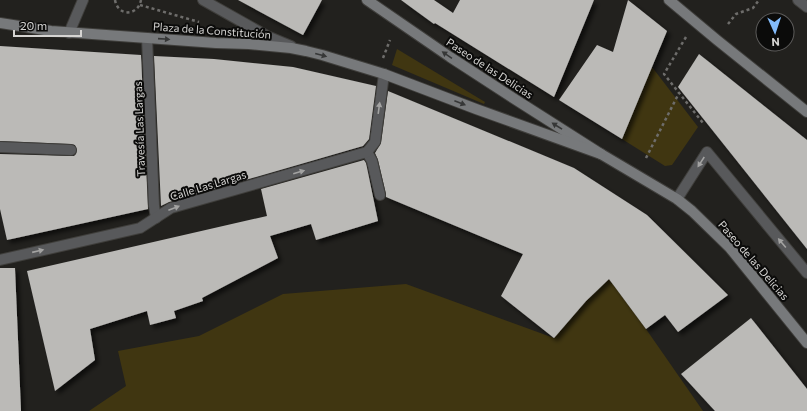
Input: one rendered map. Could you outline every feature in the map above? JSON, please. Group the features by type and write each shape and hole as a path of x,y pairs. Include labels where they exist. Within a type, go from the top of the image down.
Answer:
{"street":[{"path":"69,33 83,0"},
{"name":"Plaza de la Constitución","path":"203,0 267,36 306,51"},
{"name":"Paseo de las Delicias","path":"367,0 467,69 601,154 677,199 692,211 730,248 807,343"},
{"path":"669,0 807,112"},
{"path":"798,0 807,7"},
{"name":"Plaza de la Constitución","path":"0,23 69,33 250,44 306,51 322,54 384,74"},
{"name":"Travesía Las Largas","path":"147,38 154,206 156,218"},
{"path":"380,194 372,161 368,152 375,142 384,74"},
{"name":"Paseo de las Delicias","path":"384,74 601,154"},
{"path":"0,147 71,150"},
{"name":"Calle Las Largas","path":"0,260 140,228 171,208 368,152"},
{"path":"677,199 707,152 807,273"}],"path":[{"path":"115,0 117,7 121,11 127,13 137,9 141,0"},
{"path":"728,24 736,14 753,8 759,0"},
{"path":"140,5 199,22"},
{"path":"686,37 664,74 703,123"},
{"path":"385,52 390,40"},
{"path":"646,158 679,93"}],"shaded area":[{"path":"397,49 485,102 484,104 392,65"},
{"path":"652,67 698,127 672,165 665,166 622,139"},
{"path":"609,279 703,411 89,411 126,386 118,351 199,336 283,294 406,284 554,338 586,301"}],"building":[{"path":"238,0 322,0 303,35"},
{"path":"401,0 434,0 453,13 460,0 594,0 554,97 435,23 434,24"},
{"path":"628,0 667,31 622,139 559,100 597,45 613,52"},
{"path":"0,46 141,55 148,209 7,240 0,209 0,154 74,156 77,150 75,145 71,144 0,141"},
{"path":"699,54 807,140 807,249 678,87"},
{"path":"154,56 214,59 293,67 376,86 369,139 363,146 169,202 161,206"},
{"path":"388,91 574,168 647,215 728,295 678,332 665,315 646,329 609,279 586,301 554,338 501,296 523,254 386,197 378,160 375,153 381,143"},
{"path":"364,160 366,163 378,221 316,240 311,224 270,236 278,258 202,298 203,301 174,311 176,318 150,325 147,311 90,329 95,360 55,391 27,271 267,216 261,189"},
{"path":"0,268 15,268 21,411 0,411"},
{"path":"751,318 807,389 807,411 715,411 681,374"}]}
